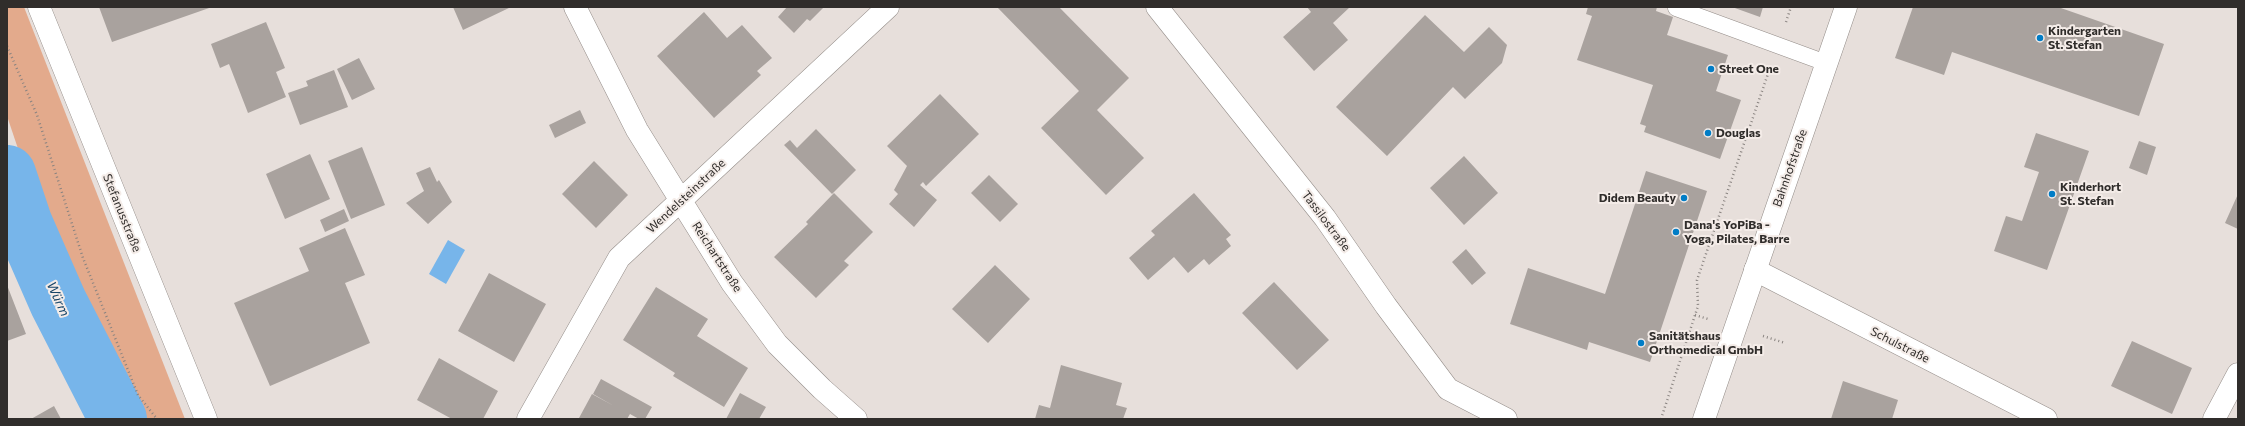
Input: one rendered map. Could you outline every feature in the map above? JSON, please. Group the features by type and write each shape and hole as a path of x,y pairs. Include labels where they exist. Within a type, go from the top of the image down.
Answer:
{"street":[{"name":"Stefanusstraße","path":"39,7 206,419"},
{"name":"Reichartstraße","path":"575,7 637,130 732,283 777,344 822,389 856,419"},
{"name":"Wendelsteinstraße","path":"528,419 619,258 888,7"},
{"name":"Tassilostraße","path":"1157,7 1326,218 1386,306 1448,389 1506,419"},
{"name":"Bahnhofstraße","path":"1704,419 1846,7"},
{"name":"Schulstraße","path":"1755,270 2046,419"},
{"path":"2214,419 2238,374"}],"lane":[{"path":"1676,8 1826,63"}],"path":[{"path":"1661,419 1698,306 1697,280 1790,7"},
{"path":"7,46 37,115 83,258 138,395 157,419"}],"shaded area":[{"path":"7,7 24,7 185,419 139,419 42,220 7,116"}],"water":[{"path":"448,240 465,250 446,284 429,274"}],"building":[{"path":"99,7 212,7 112,42"},
{"path":"453,7 511,7 463,30"},
{"path":"787,7 824,7 810,21 807,19 794,33 778,17"},
{"path":"997,7 1059,7 1129,78 1097,110 1144,158 1106,195 1041,128 1079,91"},
{"path":"1307,7 1350,7 1333,23 1348,40 1314,71 1283,37 1311,12"},
{"path":"1588,7 1657,7 1656,11 1673,17 1667,35 1728,55 1716,91 1741,100 1720,159 1644,132 1646,126 1640,124 1653,85 1577,60 1592,16 1586,14"},
{"path":"1732,7 1763,7 1760,17"},
{"path":"1913,7 2058,7 2164,44 2139,116 1952,52 1944,75 1895,58"},
{"path":"704,12 727,38 742,25 772,58 757,71 761,75 714,118 657,56"},
{"path":"1425,15 1464,52 1489,27 1507,45 1502,63 1465,99 1453,87 1387,156 1336,107"},
{"path":"266,22 285,68 276,72 286,97 248,113 229,64 220,68 211,44"},
{"path":"359,58 375,89 352,100 337,69"},
{"path":"334,70 348,107 300,125 288,93 308,86 306,81"},
{"path":"940,94 979,134 926,186 923,182 920,185 937,200 914,227 889,204 898,194 894,190 907,166 887,146"},
{"path":"580,110 586,123 555,138 549,125"},
{"path":"816,129 856,170 832,194 784,145 790,140 797,148"},
{"name":"Kinderhort St. Stefan","path":"2036,133 2089,151 2047,270 1994,251 2006,216 2022,221 2039,172 2024,167"},
{"path":"2139,141 2156,147 2147,175 2129,168"},
{"path":"362,147 385,205 351,219 328,161"},
{"path":"310,154 330,199 285,219 266,174"},
{"path":"1464,156 1498,193 1464,225 1430,188"},
{"path":"594,161 628,195 596,228 562,194"},
{"path":"430,167 437,182 439,180 452,202 428,224 406,203 424,191 416,173"},
{"path":"1646,171 1707,191 1650,362 1589,342 1587,350 1510,324 1528,268 1605,294"},
{"path":"989,175 1018,204 1000,222 971,193"},
{"path":"834,193 873,232 844,261 849,265 816,298 774,257 808,224 806,222"},
{"path":"1194,193 1231,235 1226,239 1231,246 1209,265 1204,259 1188,273 1174,257 1148,280 1129,258 1155,235 1151,231"},
{"path":"2238,194 2238,229 2225,223"},
{"path":"344,209 349,221 325,232 320,220"},
{"path":"345,228 365,275 345,283 370,343 270,386 234,303 309,271 299,248"},
{"path":"1466,249 1486,273 1472,285 1452,262"},
{"path":"995,265 1030,299 988,343 952,309"},
{"path":"489,273 546,304 514,362 458,331"},
{"path":"1274,282 1329,340 1297,370 1242,313"},
{"path":"7,285 26,334 7,341"},
{"path":"656,287 708,319 697,336 748,368 724,407 673,376 675,373 623,340"},
{"path":"2132,341 2192,368 2172,414 2111,386"},
{"path":"439,358 498,391 483,419 452,419 417,400"},
{"path":"1061,365 1122,383 1116,405 1127,408 1123,419 1035,419 1039,405 1050,408"},
{"path":"601,379 652,407 645,419 639,419 630,414 627,419 579,418 592,394 614,406 593,394"},
{"path":"1843,381 1898,400 1892,419 1831,419"},
{"path":"740,393 766,407 759,419 726,419"},
{"path":"54,406 61,419 31,419"}],"waterway":[{"name":"Würm","path":"7,174 23,222 58,302 118,419"}],"place":[{"name":"Kindergarten St. Stefan","path":"2040,38"},
{"name":"Street One","path":"1711,69"},
{"name":"Douglas","path":"1708,133"},
{"name":"Kinderhort St. Stefan","path":"2052,194"},
{"name":"Didem Beauty","path":"1684,198"},
{"name":"Dana's YoPiBa - Yoga, Pilates, Barre","path":"1676,232"},
{"name":"Sanitätshaus Orthomedical GmbH","path":"1641,343"}]}
